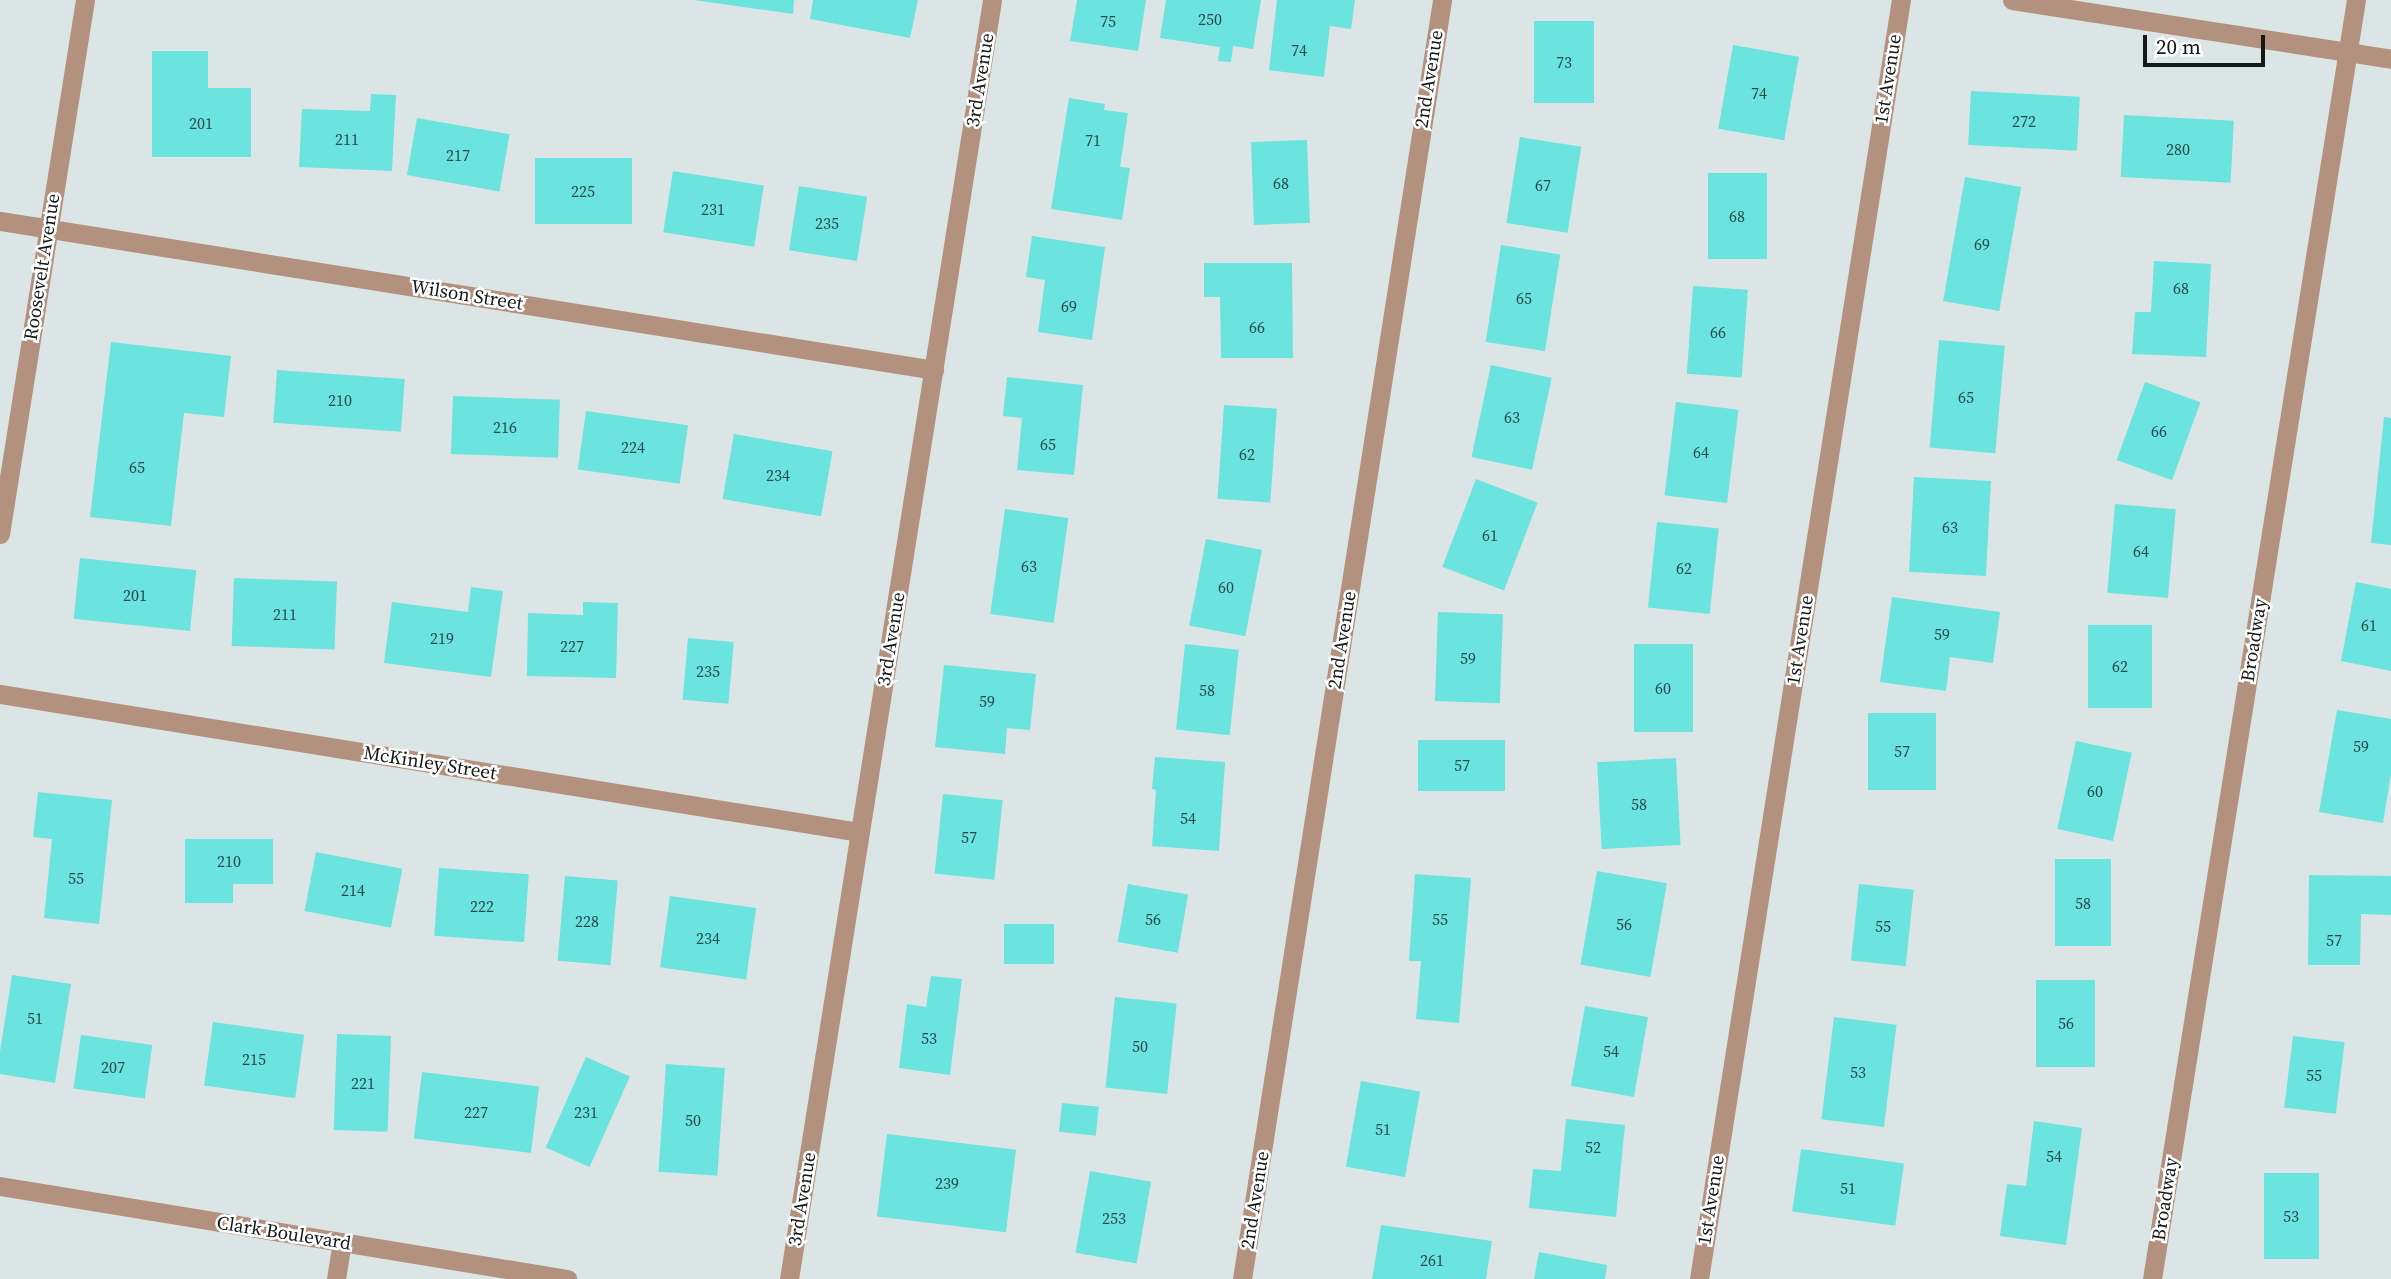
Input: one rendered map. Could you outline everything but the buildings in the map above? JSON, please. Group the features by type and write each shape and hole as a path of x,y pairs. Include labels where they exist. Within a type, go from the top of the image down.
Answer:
{"street":[{"name":"Roosevelt Avenue","path":"0,534 85,0"},
{"name":"3rd Avenue","path":"789,1279 992,0"},
{"name":"2nd Avenue","path":"1242,1279 1442,0"},
{"name":"1st Avenue","path":"1699,1279 1901,0"},
{"path":"2012,0 2391,59"},
{"name":"Broadway","path":"2152,1279 2356,0"},
{"name":"Wilson Street","path":"0,221 934,370"},
{"name":"McKinley Street","path":"0,694 860,832"},
{"name":"Clark Boulevard","path":"0,1186 568,1279"},
{"path":"336,1279 342,1242"}]}
